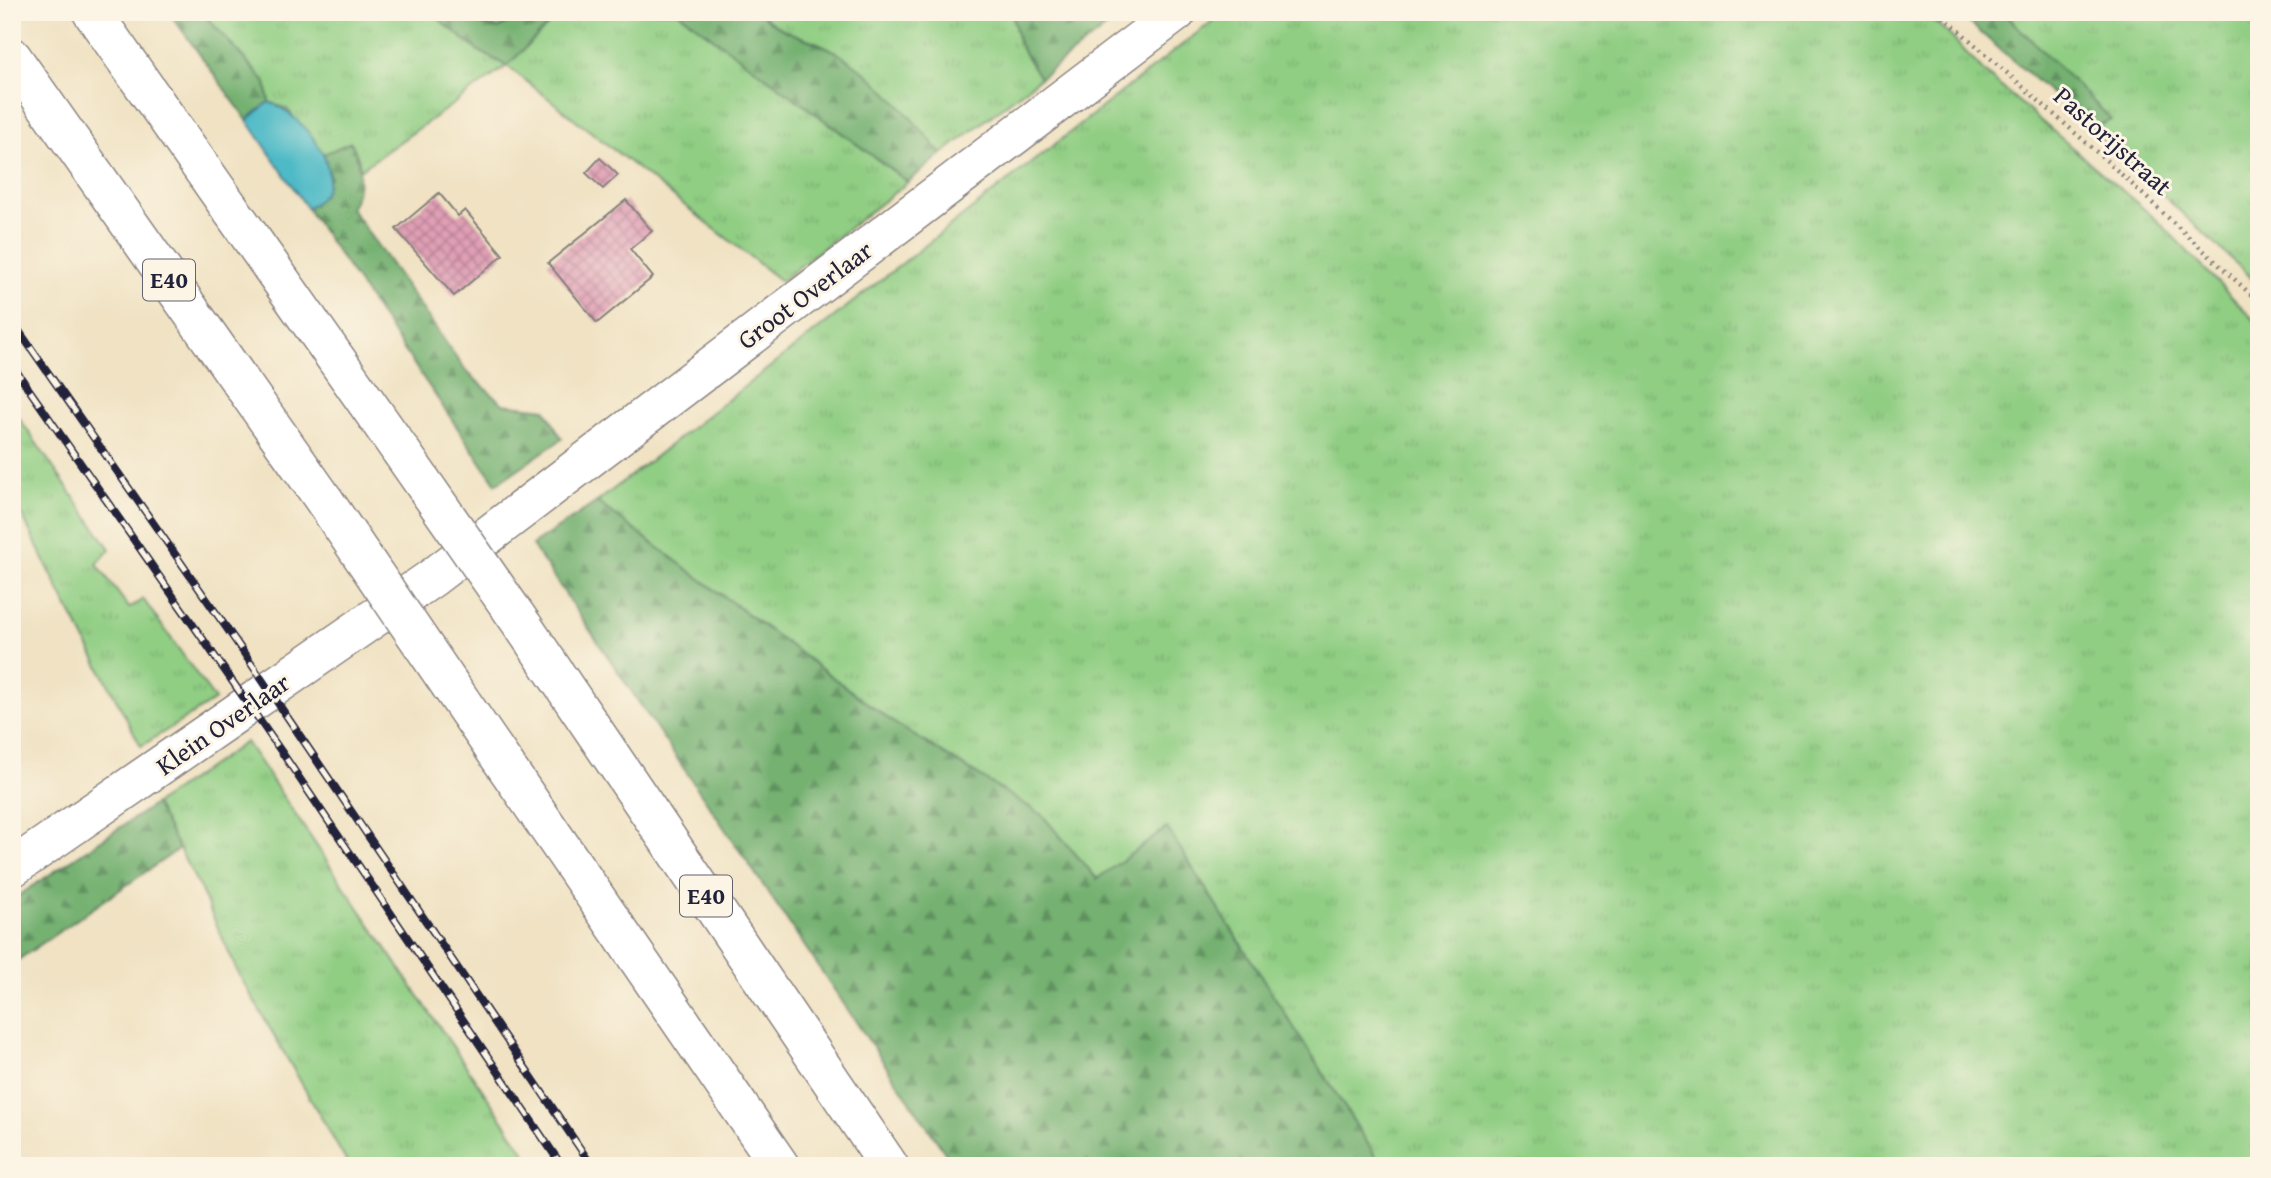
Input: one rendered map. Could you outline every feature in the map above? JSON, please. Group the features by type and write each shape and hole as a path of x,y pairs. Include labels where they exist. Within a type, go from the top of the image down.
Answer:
{"main road":[{"name":"E40","path":"92,12 523,626 889,1166"},
{"name":"Groot Overlaar","path":"432,578 1177,12"},
{"name":"E40","path":"12,57 326,503 780,1166"},
{"name":"Klein Overlaar","path":"12,868 432,578"}],"path":[{"name":"Pastorijstraat","path":"1938,12 2108,162 2259,302"}],"green space":[{"path":"169,12 202,12 266,83 269,102 247,120"},
{"path":"202,12 430,12 477,50 507,66 360,170 359,160 351,142 324,154 287,109 269,102 266,83"},
{"path":"430,12 466,12 482,24 499,29 519,12 561,12 507,66 477,50"},
{"path":"466,12 519,12 499,29 482,24"},
{"path":"561,12 678,12 908,182 781,281 507,66"},
{"path":"678,12 759,12 786,31 836,52 880,86 942,154 908,182"},
{"path":"759,12 1012,12 1019,44 1040,78 942,154 892,100 851,63 827,47 778,27"},
{"path":"1012,12 1126,12 1040,78 1019,44"},
{"path":"1224,12 1921,12 1947,32 1985,73 2158,221 2259,325 2259,1166 1382,1166 1167,828 1097,879 1042,815 894,723 597,502"},
{"path":"1957,12 2003,12 2112,120 2091,128"},
{"path":"2003,12 2259,12 2259,285 2091,128 2111,120"},
{"path":"351,142 359,175 351,208 466,371 503,404 545,409 562,439 496,484 307,208 316,203 330,177 324,154"},
{"path":"12,408 110,549 97,564 129,608 143,599 215,700 141,746 12,495"},
{"path":"597,502 894,723 1042,815 1097,879 1167,828 1382,1166 954,1166 532,545"},
{"path":"246,742 534,1166 349,1166 237,971 200,888 155,804"},
{"path":"155,804 179,849 12,964 12,900"}],"water":[{"path":"269,102 283,109 310,134 321,150 327,166 328,182 322,196 307,208 247,120"}],"building":[{"path":"600,158 618,175 603,189 586,173"},
{"path":"439,193 458,216 465,210 503,255 454,296 396,229"},
{"path":"626,200 652,231 630,249 653,277 597,323 548,263"}],"railway":[{"path":"12,321 235,640 592,1166"},
{"path":"12,365 283,754 562,1166"}]}
